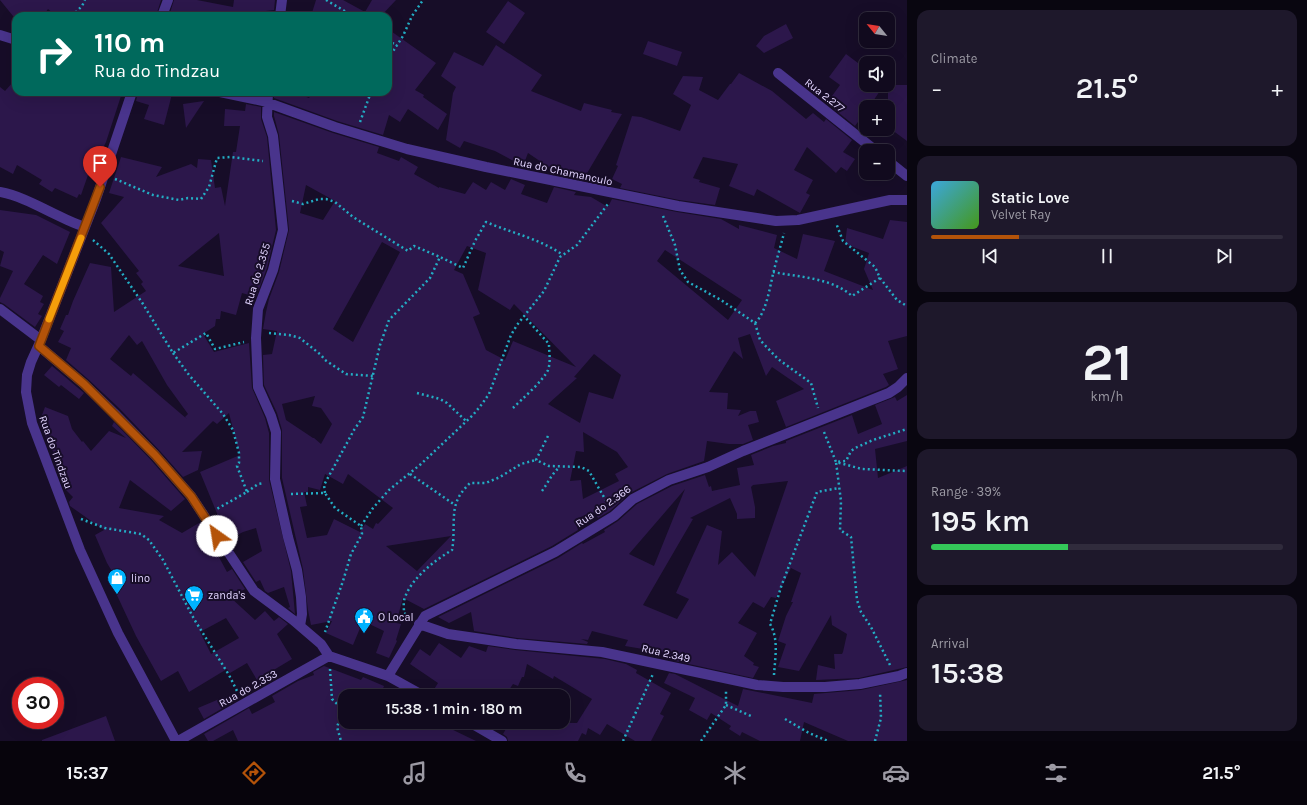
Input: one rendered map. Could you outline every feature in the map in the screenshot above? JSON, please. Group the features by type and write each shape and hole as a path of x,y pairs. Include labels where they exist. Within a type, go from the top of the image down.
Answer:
{"street":[{"path":"164,12 168,0"},
{"path":"280,12 282,0"},
{"path":"0,35 12,39"},
{"name":"Rua 2.277","path":"778,73 867,144"},
{"name":"Rua do Tindzau","path":"131,96 84,231 40,343 31,362 27,375 26,392 32,423 80,550 118,633 177,741"},
{"name":"Rua do Chamanculo","path":"237,96 268,103 355,133 414,151 657,202 776,221 798,220 832,214 890,200 907,200"},
{"name":"Rua do 2.355","path":"268,96 267,117 273,136 283,230 273,270 258,309 256,335 258,387 271,416 276,432 276,481 297,570 302,614 300,626"},
{"path":"895,167 907,176"},
{"path":"0,192 11,194 27,201 61,217 84,231"},
{"path":"0,309 40,343 84,384 144,445 191,496 254,591 321,644 329,656 388,676 411,689"},
{"name":"Rua do 2.366","path":"388,676 425,616 555,552 614,516 633,499 669,480 708,467 742,451 890,393 907,378"},
{"name":"Rua 2.349","path":"419,624 448,634 516,644 602,652 729,680 772,687 825,687 860,684 907,673"},
{"name":"Rua do 2.353","path":"177,741 329,656"},
{"path":"481,729 502,741"}],"path":[{"path":"76,12 85,0"},
{"path":"326,0 346,12"},
{"path":"392,54 403,36 412,16 424,0"},
{"path":"392,43 397,46"},
{"path":"355,133 369,96"},
{"path":"104,175 153,195 180,200 188,198 201,199 209,187 217,158 231,157 276,161"},
{"path":"321,644 351,554 362,534 361,526 373,508 389,490 410,474 482,404 489,394 511,335 544,291 560,257 581,241 604,211 612,193"},
{"path":"280,199 303,204 319,199 326,199 339,205 353,217 408,251 414,246 463,268 475,241 486,222 540,242 563,255"},
{"path":"657,202 675,245 680,270 688,282 721,300 755,323 760,340 778,359 811,383 821,420 836,462 841,501 840,530 851,537 857,600 861,612 872,627 895,677"},
{"path":"832,214 843,241 875,267 880,278 897,300 907,306"},
{"path":"755,323 759,320 769,294 773,272 788,221"},
{"path":"84,231 109,254 143,304 173,353 189,375 223,414 233,430 239,453 239,463 237,466 247,492"},
{"path":"361,526 335,508 325,493 324,485 354,430 363,417 380,345 389,320 430,278 440,257"},
{"path":"773,272 817,280 846,291 852,296 880,278"},
{"path":"513,408 542,378 548,370 549,364 549,344 524,316"},
{"path":"173,353 206,333 215,349 256,335 289,335 300,338 325,360 346,374 373,376"},
{"path":"417,393 440,399 447,403 466,421"},
{"path":"836,462 846,461 851,451 866,442 907,430"},
{"path":"536,460 548,436"},
{"path":"419,624 404,613 404,598 415,581 434,562 452,550 454,540 455,505 463,490 470,483 486,483 500,477 521,464 536,460 550,466 582,467 589,471 605,499 612,507 622,509"},
{"path":"836,462 862,469 907,472"},
{"path":"542,491 554,471 560,467"},
{"path":"410,474 455,505"},
{"path":"204,517 258,484 276,481"},
{"path":"772,687 776,643 774,631 770,624 781,587 817,492 840,488"},
{"path":"279,497 286,494 325,493"},
{"path":"66,513 105,528 141,534 149,540 160,555 202,632 229,675 243,704"},
{"path":"329,656 332,699 343,710 337,727 341,741"},
{"path":"623,741 642,696 658,664"},
{"path":"701,741 726,705 725,692 729,680"},
{"path":"875,741 881,718 880,680"},
{"path":"726,705 751,716"},
{"path":"785,719 809,733 828,741"}],"building":[{"path":"0,0 161,0 157,12 51,12 48,9 46,12 12,12 12,15"},
{"path":"174,0 197,0 233,7 234,0 275,0 274,10 266,12 170,12"},
{"path":"316,0 343,0 365,12 312,12"},
{"path":"372,0 396,0 385,12 365,12"},
{"path":"508,1 525,13 504,44 486,32"},
{"path":"786,24 793,38 764,53 756,46 764,36"},
{"path":"392,32 436,63 415,90 424,95 423,97 447,114 438,130 408,109 400,122 389,115 383,135 337,121 274,98 274,96 304,96 309,98 310,96 392,96"},
{"path":"648,41 682,52 677,66 643,54"},
{"path":"496,45 542,75 531,91 581,111 584,103 622,114 583,180 559,175 528,153 523,166 495,151 464,141 460,148 446,140 453,93 456,87 441,76 454,52 483,66"},
{"path":"846,54 859,64 859,92 879,92 874,100 859,100 859,121 855,126 834,109 839,102 832,96 840,85 829,77"},
{"path":"739,73 772,91 806,119 813,113 824,122 826,119 852,140 843,152 855,159 847,171 841,167 836,173 807,147 794,170 813,180 806,193 810,195 800,213 757,189 754,196 729,186 738,164 703,157 693,178 700,180 699,182 720,188 715,205 679,200 620,188 622,184 612,179 618,166 616,165 632,116 641,117 680,131 691,105 673,94 683,76 703,77 699,90 718,100"},
{"path":"12,83 12,96 121,96 106,142 97,160 94,158 81,195 79,194 77,198 55,188 52,192 39,184 42,180 17,165 13,174 0,167 0,87 5,91"},
{"path":"895,85 907,85 907,141 895,132 895,100 888,100 888,92 895,92"},
{"path":"137,96 171,96 164,125 144,119 149,105 136,101"},
{"path":"204,101 186,128 183,104"},
{"path":"246,104 261,107 261,119 267,137 276,230 267,268 256,297 242,293 236,315 221,311 220,319 216,319 215,326 203,334 214,352 249,343 252,388 265,418 269,433 269,480 291,571 295,614 288,608 290,607 284,587 268,593 265,591 260,580 256,582 243,562 262,551 256,528 243,532 228,540 200,472 240,455 240,450 238,449 229,413 217,424 213,421 182,452 202,451 198,470 183,477 119,408 66,360 71,348 58,342 64,331 60,329 66,315 68,315 90,263 111,267 114,312 146,291 141,284 143,282 136,273 139,271 101,223 124,197 109,193 121,157 162,167 156,177 191,164 197,168 198,159 211,160 215,188 221,187 225,206 233,152 236,152 240,126 224,126 225,109 245,111","holes":["219,233 224,276 178,266","129,335 137,345 142,341 167,385 188,414 185,417 187,419 133,373 131,376 110,359"]},
{"path":"274,112 333,133 379,147 377,153 399,161 401,157 418,167 414,174 439,188 465,194 473,182 486,190 491,182 505,190 511,179 525,185 521,194 547,203 554,187 576,192 574,195 591,197 608,207 612,199 721,219 739,229 739,225 777,235 774,248 797,259 803,234 835,241 824,271 873,290 864,269 869,253 845,244 847,228 883,239 890,220 907,222 907,336 888,341 898,369 883,374 889,385 886,387 786,427 776,401 804,389 772,367 766,376 750,334 738,338 743,359 734,351 709,392 728,393 727,409 741,410 738,416 750,411 756,411 759,422 748,425 753,440 743,444 707,441 704,461 667,474 630,493 610,511 598,518 595,512 575,519 578,530 552,546 424,609 403,598 396,623 401,624 396,640 397,641 389,658 376,653 384,631 363,621 353,645 326,633 332,621 311,625 303,569 282,478 282,430 277,413 264,385 263,355 272,354 277,331 263,329 269,299 279,272 289,230 279,135","holes":["306,185 335,201 323,220 300,213","382,242 400,252 353,342 333,329","467,246 486,253 478,290 510,310 514,304 576,367 513,341 505,360 486,350 473,317 480,314 463,274 454,270","665,250 742,300 728,320 657,261","594,354 621,375 613,399 589,392 580,423 548,404 577,378 574,377","315,396 312,406 321,408 332,424 321,444 286,420 282,404","583,432 617,452 628,467 615,474 619,481 583,499 581,480 570,481 576,451 584,452","325,474 343,484 348,474 393,508 378,524 376,523 373,529 365,524 360,532 334,519 327,535 307,538 300,507 307,506 304,492 308,492 308,487 320,490","451,536 417,571 386,546"]},
{"path":"0,210 36,215 70,232 57,264 43,255 24,284 43,296 40,302 44,304 38,314 42,316 35,327 0,302 0,298 13,271 0,266 4,252 0,250"},
{"path":"52,366 84,393 79,399 61,385 59,387 44,375"},
{"path":"907,395 907,441 875,449 878,478 907,466 907,667 859,678 816,680 818,665 835,669 834,654 842,654 843,652 847,634 832,625 831,615 799,671 778,667 786,644 778,641 786,616 793,602 791,602 801,573 791,568 776,598 771,597 764,608 753,602 738,623 757,633 744,656 754,663 753,665 759,667 753,678 675,661 666,657 667,653 625,646 628,640 592,631 588,640 581,639 588,642 587,644 517,638 474,631 471,612 449,623 438,617 558,558 582,543 583,544 605,532 604,530 618,521 637,504 672,486 705,475 712,491 740,485 737,468 754,465 751,455 773,446 786,443 786,441 852,415 858,434 882,424 875,405 895,397 897,401","holes":["788,481 755,577 732,552 718,565 722,531 707,525 676,593 689,599 677,619 643,605 693,519 690,518 730,498 737,514 737,519 755,518 755,507 751,487 753,485","685,489 654,566 629,554"]},
{"path":"45,407 68,416 72,429 91,451 109,431 126,438 112,426 114,422 150,459 185,499 171,511 130,480 119,508 164,516 159,520 182,533 201,523 217,546 214,548 227,572 232,569 245,589 230,597 255,620 265,611 274,621 279,617 288,624 277,634 292,659 257,680 247,663 230,673 227,669 189,692 178,671 161,681 136,636 115,591 117,590 114,586 119,583 107,563 95,535 104,530 70,506 69,502 73,497 63,487 66,484 57,467 60,466 39,423","holes":["226,618 239,638 211,654 200,632"]},
{"path":"439,643 461,658 469,646 486,652 488,646 605,659 626,664 637,670 636,673 671,693 660,714 664,716 651,741 635,741 607,724 600,735 588,728 586,735 582,733 578,741 508,741 507,737 503,734 506,729 570,729 570,723 577,723 592,699 554,676 553,679 527,664 524,677 522,677 518,686 513,684 510,689 434,689 438,683 410,664 420,649 430,656"},
{"path":"324,666 361,680 363,677 384,686 383,689 338,689 338,729 451,729 476,741 238,741 233,730 213,741 208,741 204,734 249,708 252,714 275,702 272,696 298,681 314,675 313,672"},
{"path":"669,673 675,674 738,706 743,689 812,703 814,694 861,690 907,680 907,741 848,741 804,722 800,741 760,741 742,732 740,736 729,729 731,726 711,713 707,720 689,710 695,698 664,683"},
{"path":"224,697 228,705 204,719 198,708"},
{"path":"106,716 115,741 42,741 42,740"}],"slow traffic":[{"path":"49,319 81,238"}],"place":[{"name":"lino","path":"117,595"},
{"name":"zanda's","path":"194,612"},
{"name":"O Local","path":"364,634"}],"route":[{"path":"100,187 39,346 84,384 155,455 191,496 217,536"}]}
